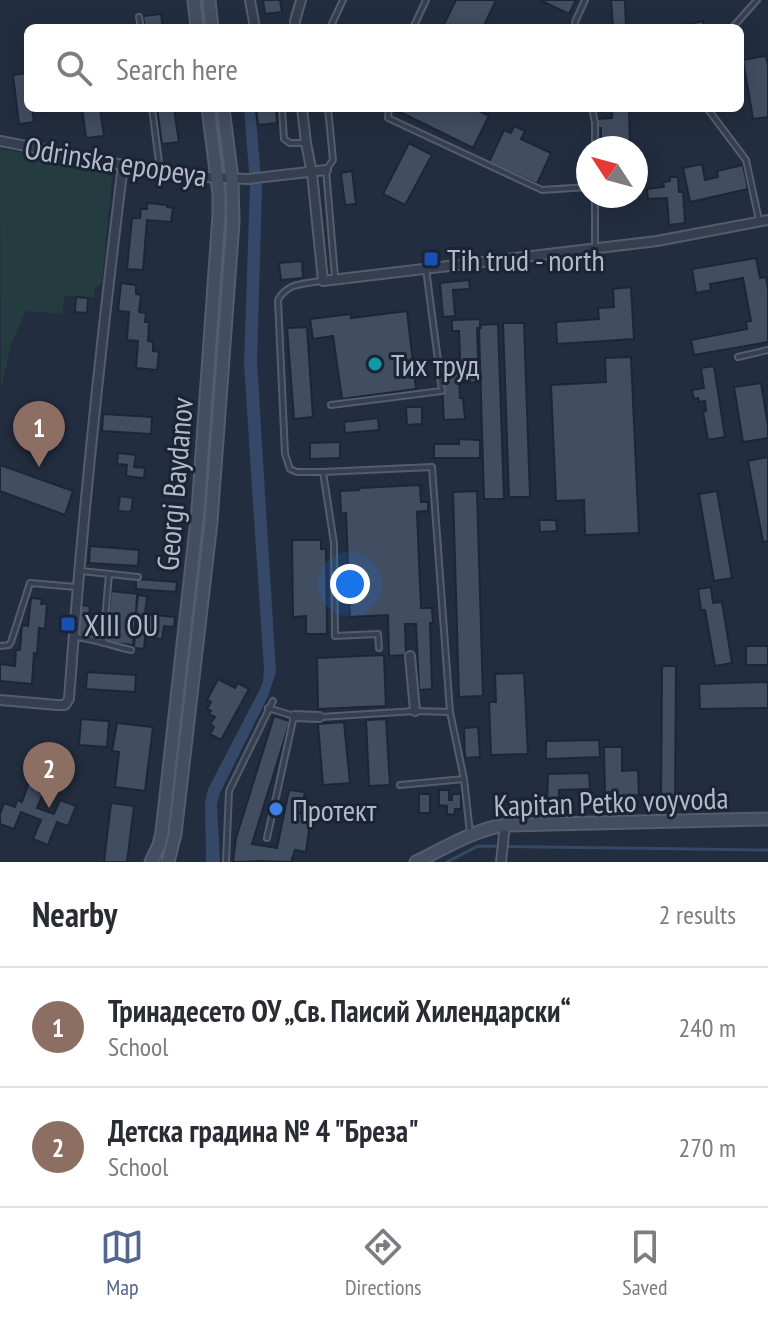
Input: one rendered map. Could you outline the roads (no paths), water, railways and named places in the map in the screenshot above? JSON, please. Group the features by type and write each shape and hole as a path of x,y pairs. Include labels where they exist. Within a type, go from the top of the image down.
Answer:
{"main road":[{"path":"194,0 197,24"},
{"path":"209,0 212,24"},
{"name":"Georgi Baydanov","path":"151,862 162,832 194,546 218,243 219,194 209,112"},
{"name":"Georgi Baydanov","path":"168,862 175,839 212,508 233,222 232,179 224,112"},
{"name":"Kapitan Petko voyvoda","path":"416,862 489,827 505,825 768,819"},
{"path":"175,839 174,857 177,862"}],"street":[{"path":"250,0 254,24"},
{"path":"295,24 301,0"},
{"path":"302,112 323,281 657,241 764,221"},
{"name":"Odrinska epopeya","path":"0,141 123,165 217,178 262,178 326,170"},
{"path":"0,701 67,703 107,283 123,165"},
{"path":"410,656 415,711"},
{"path":"294,716 319,717"},
{"path":"502,858 505,825"}],"lane":[{"path":"332,24 343,0"},
{"path":"415,24 426,0"},
{"path":"575,24 585,0"},
{"path":"736,24 757,0"},
{"path":"139,17 140,24"},
{"path":"153,112 160,170"},
{"path":"282,112 284,139 290,143 306,143"},
{"path":"328,112 333,160 326,170 336,280"},
{"path":"389,112 388,118 542,190 576,188"},
{"path":"593,112 595,136"},
{"path":"710,112 746,160 764,221"},
{"path":"595,208 595,249"},
{"path":"331,405 442,391 426,269"},
{"path":"323,281 290,285 278,300 287,463 290,469 297,472 432,467 450,712 464,779 470,835"},
{"path":"738,357 768,350"},
{"path":"323,472 333,532 335,636 378,634 379,648"},
{"path":"78,571 138,577"},
{"path":"103,643 109,574"},
{"path":"0,646 11,642 30,583 77,587"},
{"path":"73,636 96,639 131,650"},
{"path":"226,862 229,791 273,701"},
{"path":"267,838 294,716 268,708"},
{"path":"319,717 450,712"},
{"path":"400,785 464,779"}],"water":[{"path":"244,112 255,112 262,189 257,362 276,672 268,696 220,793 217,804 220,862 206,862 205,802 208,789 259,691 264,670 244,364 250,185"}],"waterway":[{"path":"447,862 478,846 768,850"}],"place":[{"name":"Tih trud - north","path":"431,259"},
{"name":"Тих труд","path":"375,364"},
{"name":"Тринадесето ОУ „Св. Паисий Хилендарски“","path":"39,467"},
{"name":"XIII OU","path":"68,624"},
{"name":"Детска градина № 4 \"Бреза\"","path":"49,808"},
{"name":"Протект","path":"276,809"}]}
